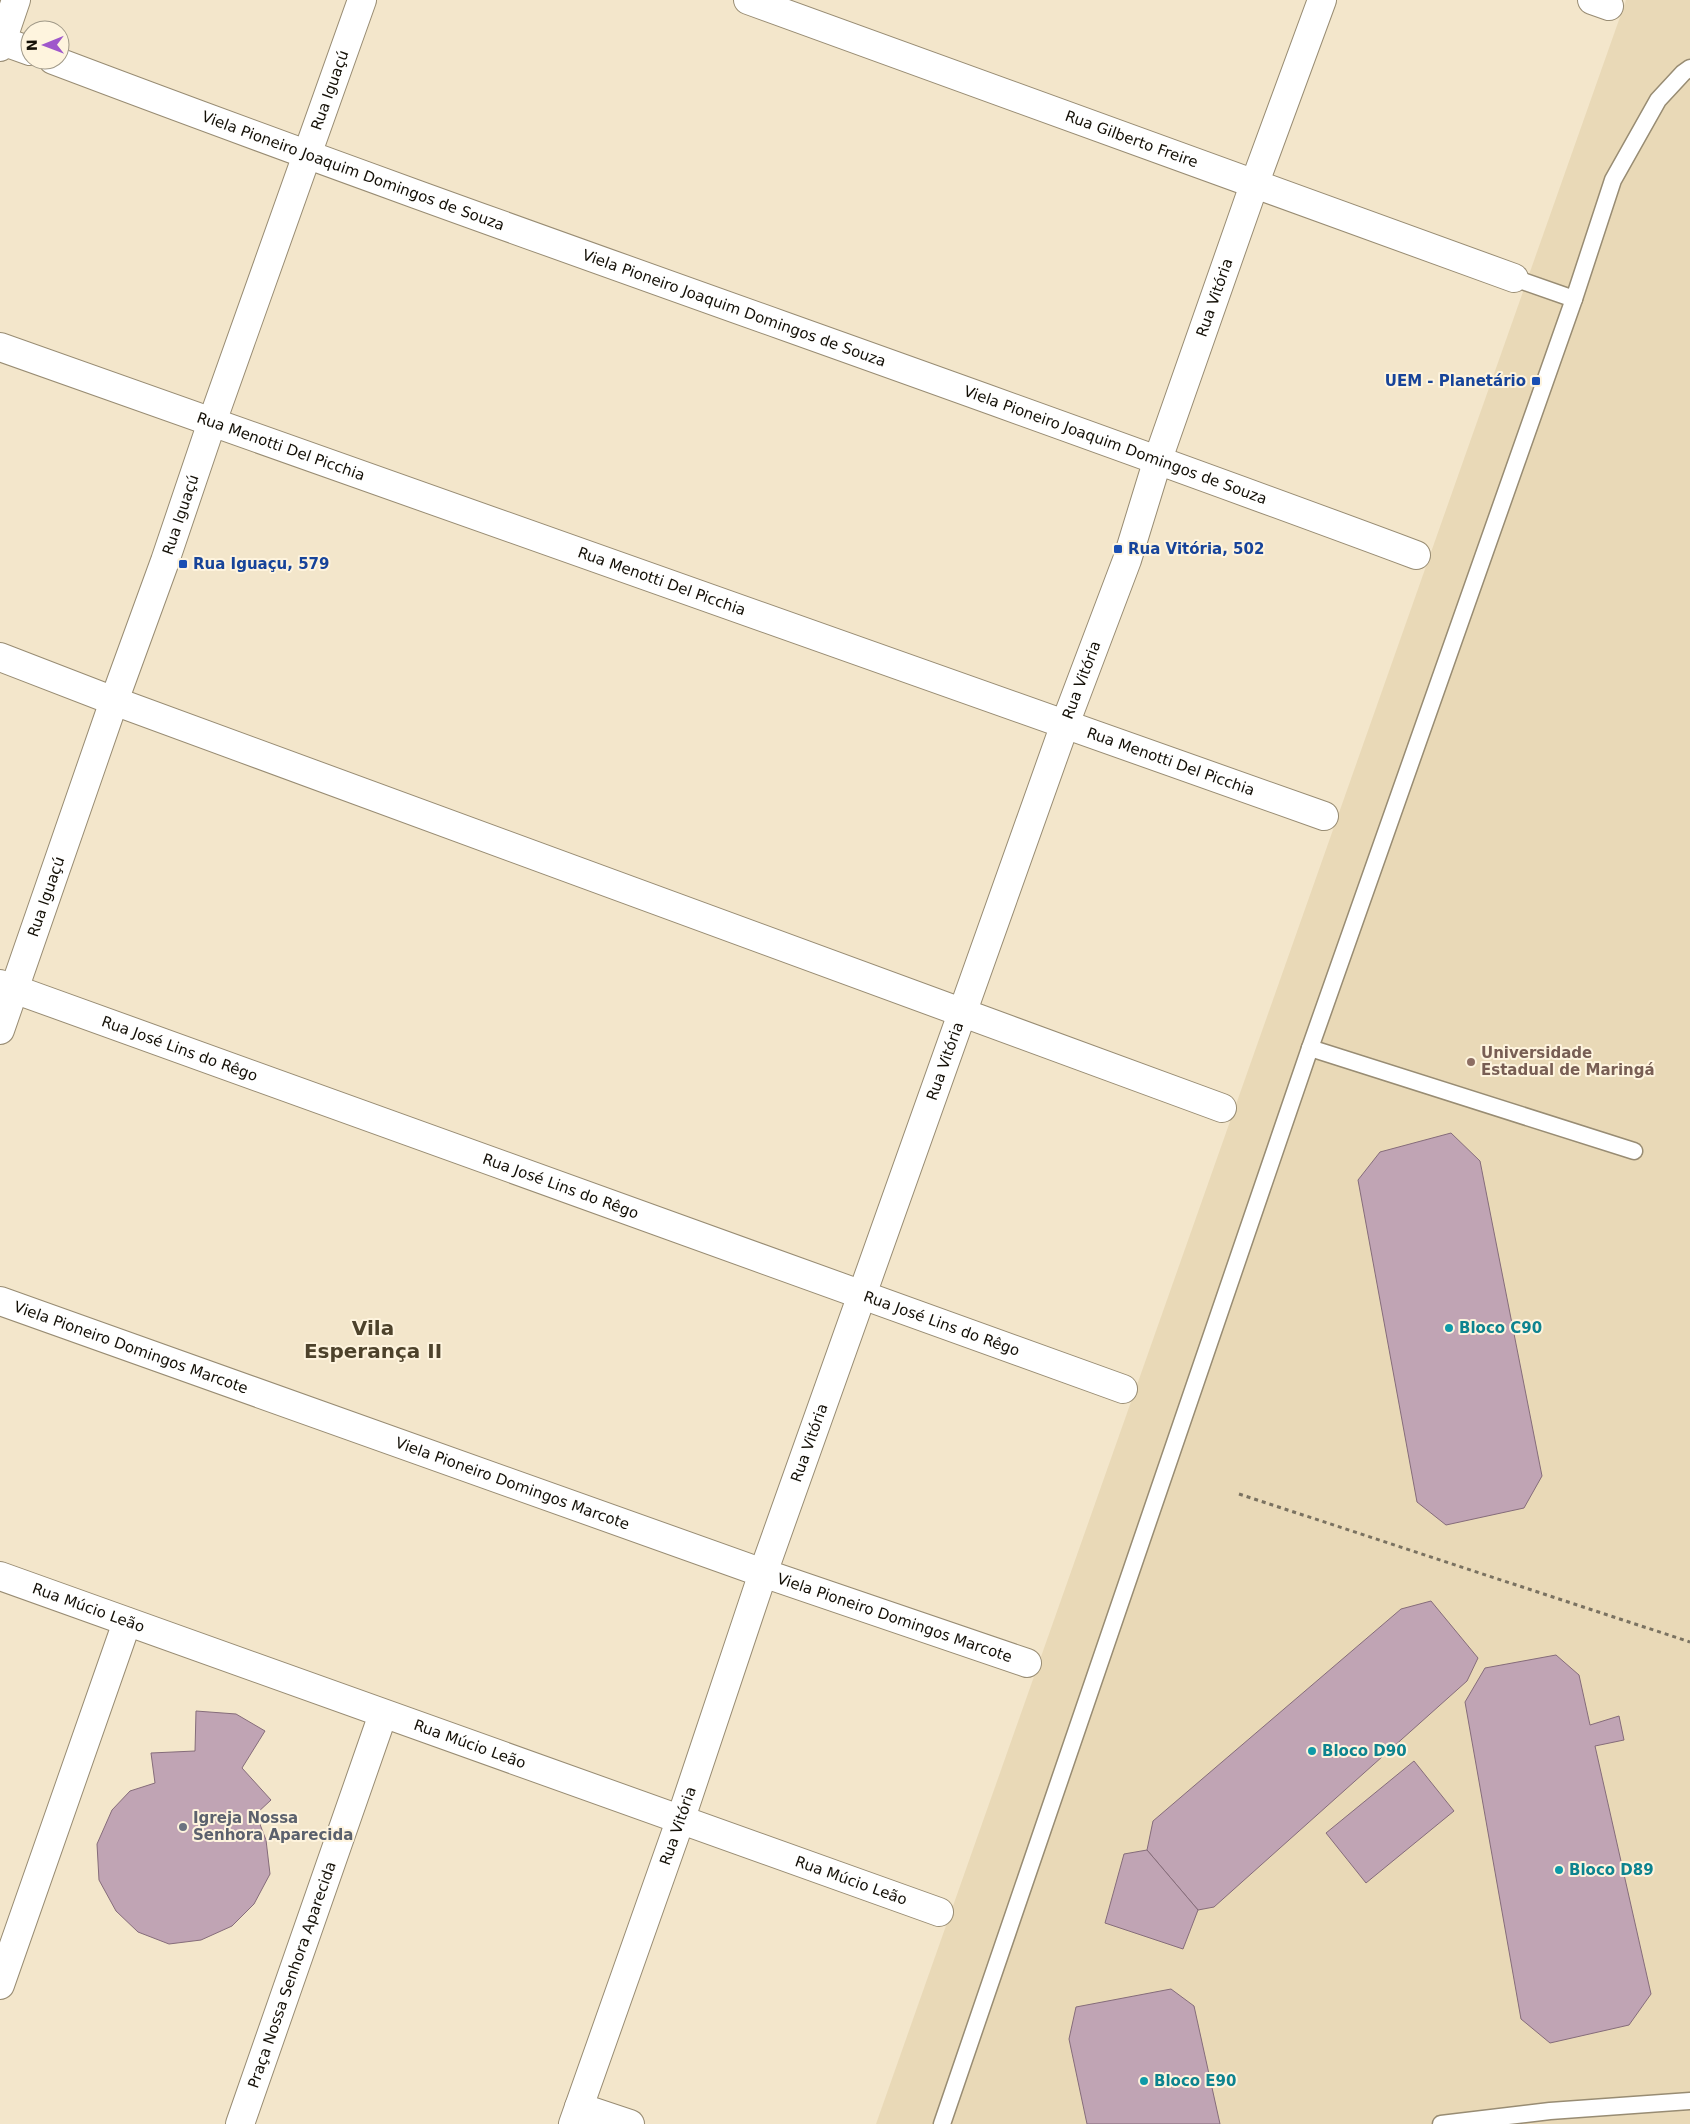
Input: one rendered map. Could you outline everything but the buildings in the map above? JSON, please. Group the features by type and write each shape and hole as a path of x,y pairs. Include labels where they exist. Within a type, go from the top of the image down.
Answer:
{"street":[{"path":"16,0 1,44 20,49"},
{"name":"Rua Iguaçú","path":"0,1030 7,986 165,561 212,422 362,0"},
{"name":"Rua Gilberto Freire","path":"748,0 1514,278"},
{"name":"Rua Vitória","path":"576,2115 680,1821 763,1573 1065,724 1127,560 1158,459 1254,185 1322,0"},
{"name":"Viela Pioneiro Joaquim Domingos de Souza","path":"70,66 307,156 1158,459 1416,555"},
{"name":"Rua Menotti Del Picchia","path":"0,347 1324,816"},
{"path":"0,657 114,701 1222,1108"},
{"name":"Rua José Lins do Rêgo","path":"7,986 1123,1389"},
{"name":"Viela Pioneiro Domingos Marcote","path":"0,1301 763,1573 1027,1662"},
{"name":"Rua Múcio Leão","path":"0,1576 680,1821 939,1912"},
{"path":"0,1985 127,1622"},
{"name":"Praça Nossa Senhora Aparecida","path":"240,2124 383,1714"},
{"path":"576,2115 630,2124"}],"lane":[{"path":"942,2124 1310,1048 1574,299 1614,180 1658,100 1690,68"},
{"path":"1514,278 1574,299"},
{"path":"1310,1048 1634,1151"},
{"path":"1441,2124 1550,2111 1690,2100"}],"path":[{"path":"1239,1494 1690,1642"}],"shaded area":[{"name":"Universidade Estadual de Maringá","path":"1626,0 1690,0 1690,2124 876,2124"}],"place":[{"name":"UEM - Planetário","path":"1536,381"},
{"name":"Rua Vitória, 502","path":"1118,549"},
{"name":"Rua Iguaçu, 579","path":"183,564"},
{"name":"Universidade Estadual de Maringá","path":"1471,1062"},
{"name":"Bloco C90","path":"1449,1328"},
{"name":"Bloco D90","path":"1312,1751"},
{"name":"Igreja Nossa Senhora Aparecida","path":"183,1827"},
{"name":"Bloco D89","path":"1559,1870"},
{"name":"Bloco E90","path":"1144,2081"}],"district":[{"name":"Vila Esperança II","path":"373,1340"}]}
